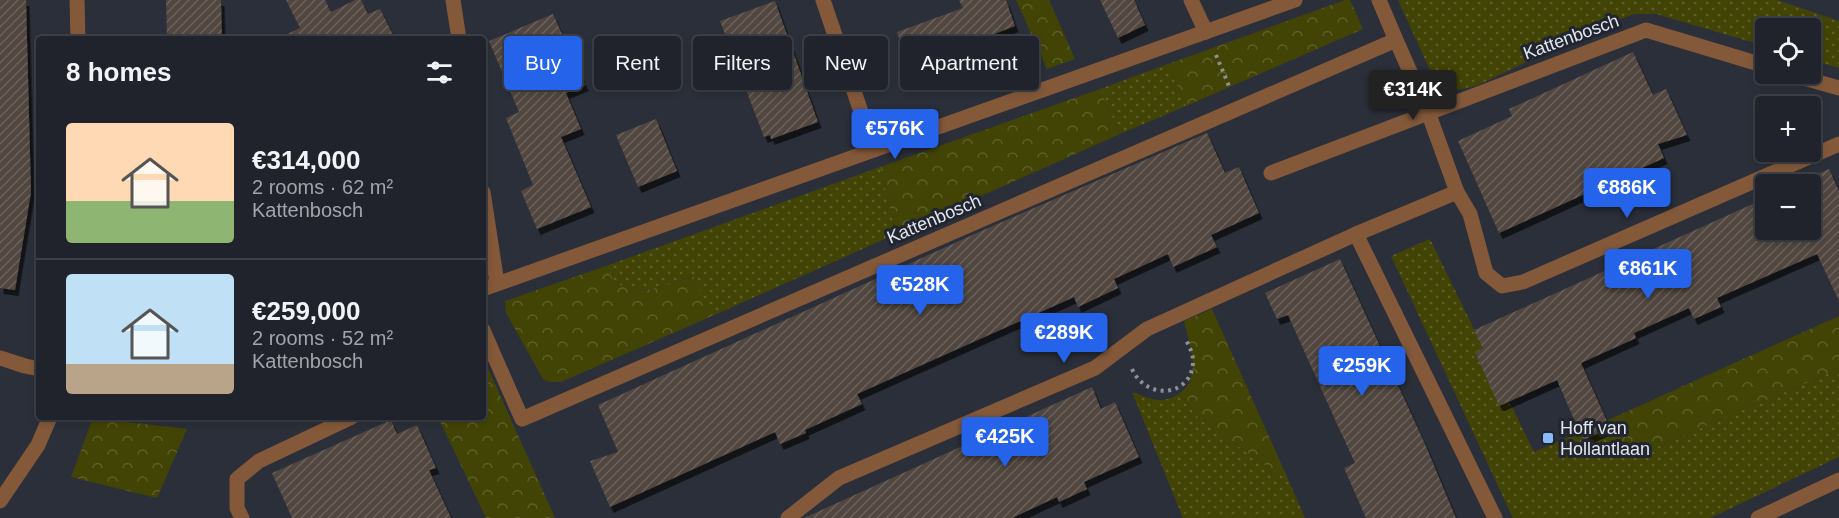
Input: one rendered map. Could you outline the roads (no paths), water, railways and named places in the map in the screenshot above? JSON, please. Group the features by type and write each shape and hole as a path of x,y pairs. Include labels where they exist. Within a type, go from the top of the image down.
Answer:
{"street":[{"path":"77,0 78,36"},
{"path":"453,0 459,36"},
{"path":"824,0 874,150"},
{"path":"1191,0 1206,32"},
{"path":"486,232 490,286 1295,0"},
{"path":"1379,0 1428,112 1457,192 1470,214 1486,273 1503,286 1523,282 1839,144"},
{"name":"Kattenbosch","path":"1271,173 1646,30 1755,63"},
{"name":"Kattenbosch","path":"487,353 522,419 1396,40"},
{"path":"1821,83 1839,88"},
{"path":"788,518 839,478 1095,368 1147,329 1356,234 1457,192"},
{"path":"1356,234 1495,518"},
{"path":"0,358 36,368"},
{"path":"0,501 38,445 49,420"},
{"path":"242,518 237,508 237,479 259,461 346,420"},
{"path":"1758,518 1839,480"}],"place":[{"name":"Hoff van Hollantlaan","path":"1548,438"}]}
